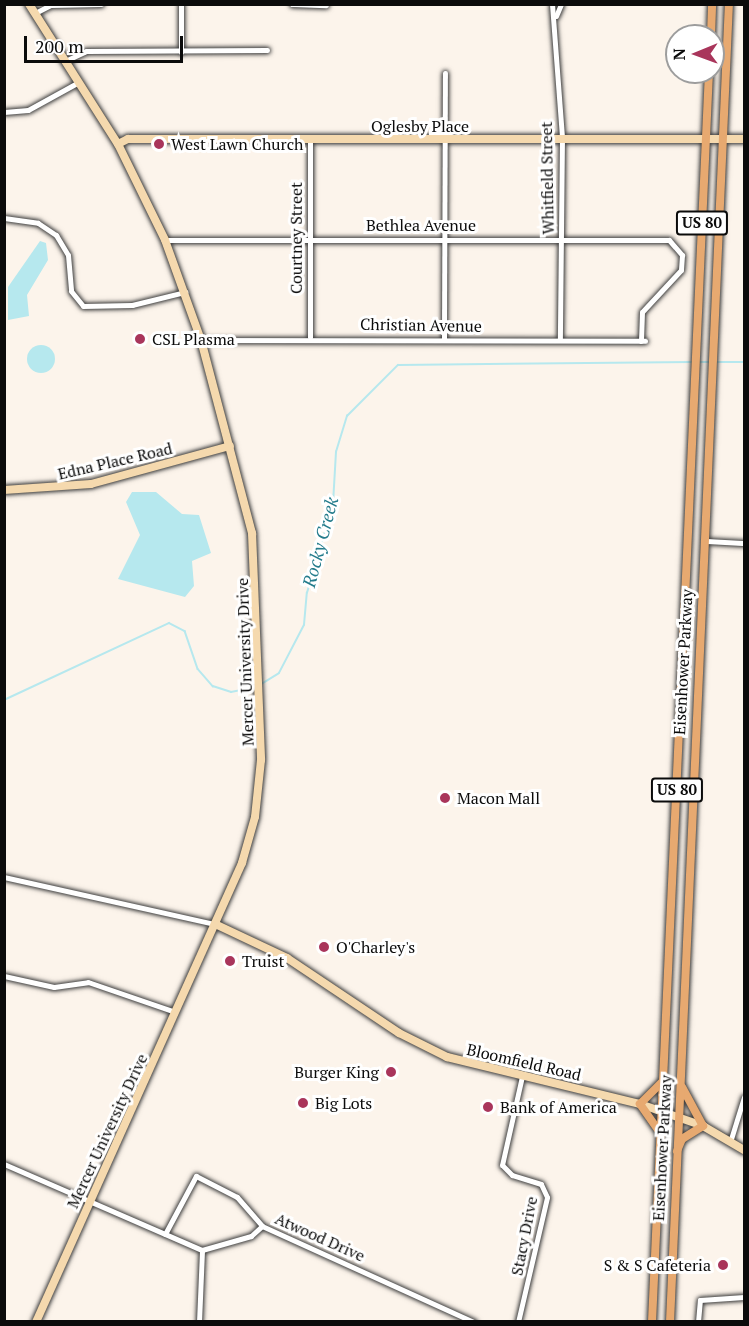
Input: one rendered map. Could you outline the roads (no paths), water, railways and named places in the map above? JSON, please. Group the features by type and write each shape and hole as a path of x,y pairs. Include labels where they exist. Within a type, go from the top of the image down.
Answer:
{"main road":[{"path":"711,24 712,4"},
{"name":"Eisenhower Parkway","path":"670,1322 675,1157 729,4"},
{"name":"Eisenhower Parkway","path":"652,1322 708,84"},
{"path":"661,1134 640,1104 664,1079"},
{"path":"675,1157 682,1139 703,1126 684,1100 680,1081"}],"street":[{"name":"Mercer University Drive","path":"29,4 118,144 165,240 201,340 252,533 261,716 255,817 215,924 36,1322"},
{"path":"35,13 51,5 101,4"},
{"path":"181,4 181,52"},
{"path":"292,4 326,5"},
{"name":"Whitfield Street","path":"552,4 556,16 562,137 560,340"},
{"name":"Whitfield Street","path":"556,16 561,4"},
{"path":"66,61 86,51 267,50"},
{"path":"444,338 445,73"},
{"path":"4,112 28,110 79,82"},
{"name":"Oglesby Place","path":"118,144 128,139 443,140 562,137 744,139"},
{"name":"Courtney Street","path":"310,140 310,337"},
{"path":"4,218 38,223 56,235 68,255 71,291 83,306 132,305 185,292"},
{"name":"Bethlea Avenue","path":"165,240 310,238 665,240 676,245 681,270 642,312 643,341"},
{"name":"Christian Avenue","path":"201,340 310,337 643,341"},
{"name":"Edna Place Road","path":"4,490 91,483 230,446"},
{"path":"705,541 744,543"},
{"path":"4,878 215,924"},
{"name":"Bloomfield Road","path":"215,924 287,958 417,1043 479,1068 640,1104 703,1126 744,1150"},
{"path":"4,976 54,987 88,982 175,1012"},
{"name":"Stacy Drive","path":"518,1322 547,1197 541,1184 512,1175 502,1165 522,1076"},
{"path":"730,1142 744,1097"},
{"path":"4,1164 202,1250 199,1322"},
{"path":"165,1234 196,1176 237,1197 262,1227"},
{"name":"Atwood Drive","path":"202,1250 251,1236 262,1227 474,1322"},
{"path":"698,1322 699,1300 744,1297"}],"water":[{"path":"40,241 46,243 48,260 27,295 29,316 8,320 8,287"},
{"path":"41,345 51,349 55,359 51,369 41,373 31,369 27,359 31,349"},
{"path":"132,492 156,492 182,514 199,515 211,553 192,561 194,586 185,597 118,579 140,535 126,502"}],"waterway":[{"name":"Rocky Creek","path":"260,685 279,673 304,625 307,593 333,504 336,452 347,416 398,365 692,362"},
{"name":"Rocky Creek","path":"700,362 710,362"},
{"name":"Rocky Creek","path":"718,362 744,362"},
{"name":"Rocky Creek","path":"4,700 169,623 185,631 198,669 213,686 231,692 256,687"}],"place":[{"name":"West Lawn Church","path":"159,144"},
{"name":"CSL Plasma","path":"140,339"},
{"name":"Macon Mall","path":"445,798"},
{"name":"O'Charley's","path":"324,947"},
{"name":"Truist","path":"230,961"},
{"name":"Burger King","path":"391,1072"},
{"name":"Big Lots","path":"303,1103"},
{"name":"Bank of America","path":"488,1107"},
{"name":"S & S Cafeteria","path":"723,1265"}]}
